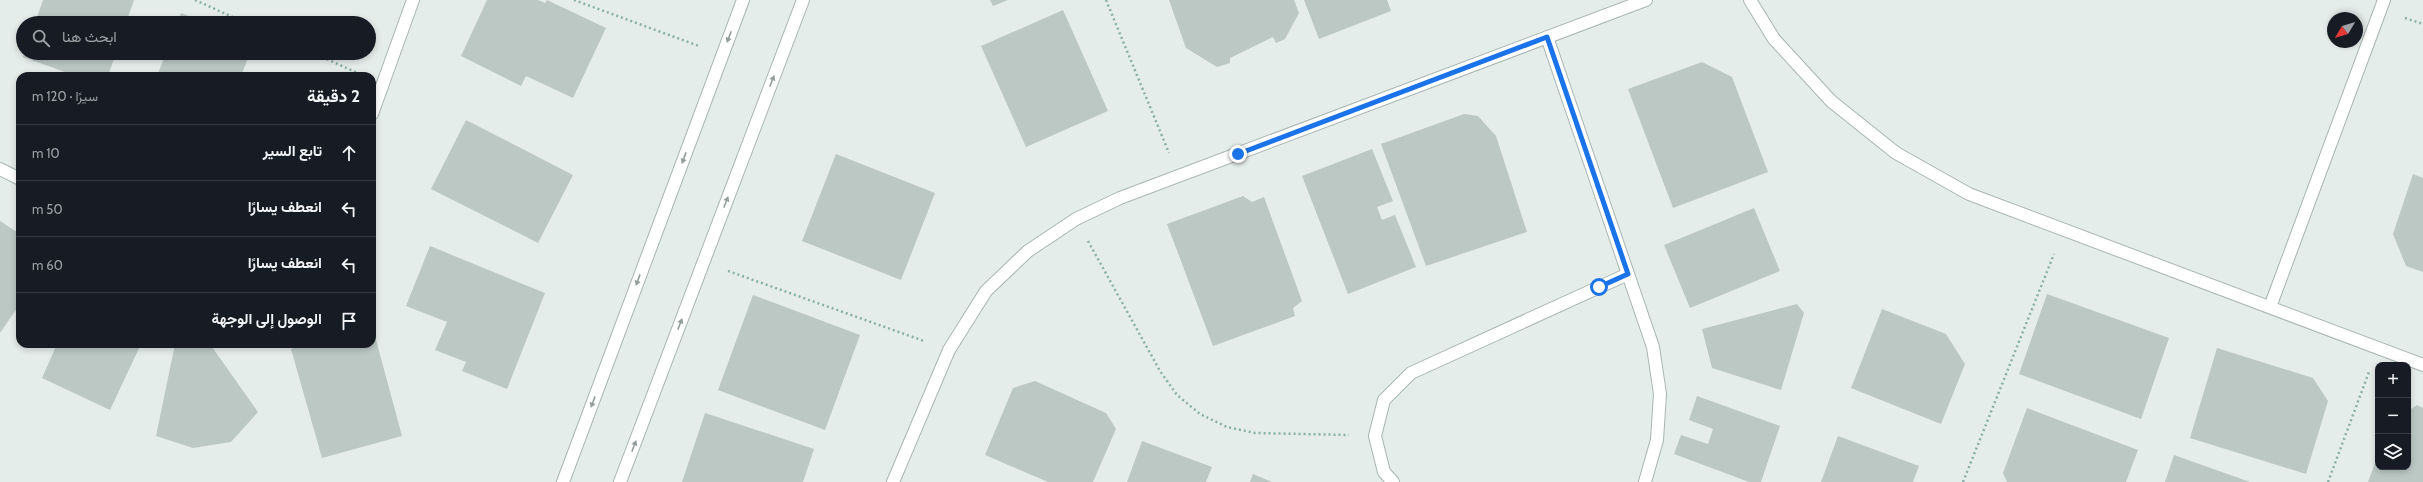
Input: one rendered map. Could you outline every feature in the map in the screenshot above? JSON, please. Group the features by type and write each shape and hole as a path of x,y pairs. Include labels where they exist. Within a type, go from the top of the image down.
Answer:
{"street":[{"path":"376,103 413,0"},
{"path":"563,482 743,0"},
{"path":"620,482 803,0"},
{"path":"893,482 949,350 986,291 1028,251 1076,219 1120,198 1646,0"},
{"path":"1750,0 1774,39 1831,101 1896,153 1969,194 2423,364"},
{"path":"2270,307 2384,0"},
{"path":"1547,37 1652,347 1660,394 1657,440 1645,482"},
{"path":"0,169 16,177"},
{"path":"1393,482 1384,472 1375,436 1384,400 1411,373 1628,274"}],"path":[{"path":"195,0 230,16"},
{"path":"574,0 722,55"},
{"path":"1106,0 1179,176"},
{"path":"329,60 355,72"},
{"path":"1076,219 1160,371 1177,395 1200,414 1227,427 1255,433 1375,436"},
{"path":"1963,482 2064,230"},
{"path":"703,262 949,350"},
{"path":"2328,482 2378,348"}],"building":[{"path":"43,0 134,0 128,16 37,16"},
{"path":"487,0 538,0 545,3 547,0 606,28 573,98 526,76 521,86 461,56"},
{"path":"990,0 1008,0 993,6"},
{"path":"1169,0 1294,0 1299,13 1285,39 1276,43 1273,37 1230,58 1230,63 1217,67 1186,48"},
{"path":"1304,0 1387,0 1391,11 1319,39"},
{"path":"1063,10 1108,111 1026,147 981,46"},
{"path":"181,13 189,16 180,16"},
{"path":"31,60 114,60 109,72 65,72"},
{"path":"163,60 247,60 243,72 159,72"},
{"path":"1702,62 1732,77 1768,172 1673,208 1628,89"},
{"path":"1464,114 1478,116 1496,136 1527,232 1426,266 1381,144"},
{"path":"466,120 573,175 538,243 431,189"},
{"path":"1372,149 1393,201 1377,207 1382,220 1395,215 1416,267 1348,294 1302,176"},
{"path":"836,154 935,193 901,280 802,241"},
{"path":"2413,174 2423,178 2423,272 2406,266 2393,234"},
{"path":"1243,196 1252,202 1264,197 1302,301 1293,308 1295,316 1213,346 1167,224"},
{"path":"1754,208 1780,271 1690,308 1664,245"},
{"path":"0,221 16,231 16,310 0,333"},
{"path":"430,246 545,293 507,389 462,371 466,362 435,350 447,322 406,306"},
{"path":"2047,294 2169,338 2141,419 2019,374"},
{"path":"753,295 860,335 825,430 718,390"},
{"path":"1797,304 1804,313 1781,390 1712,368 1702,329"},
{"path":"1882,309 1946,334 1965,364 1941,424 1851,388"},
{"path":"376,340 402,436 322,458 291,349 376,348"},
{"path":"55,348 139,348 110,410 42,378"},
{"path":"174,348 213,348 258,412 231,442 193,448 156,436"},
{"path":"2217,348 2313,378 2328,401 2306,474 2190,438"},
{"path":"1035,381 1106,413 1116,429 1093,482 1048,482 985,455 1013,388"},
{"path":"1697,396 1780,426 1761,482 1749,482 1674,454 1681,435 1708,444 1713,429 1689,420"},
{"path":"2417,405 2423,408 2423,482 2368,482 2375,463 2375,470 2411,470 2411,409"},
{"path":"2027,408 2138,450 2126,482 2007,482 2003,473"},
{"path":"705,413 814,449 803,482 682,482"},
{"path":"1838,436 1919,466 1913,482 1821,482"},
{"path":"1142,441 1212,467 1206,482 1127,482"},
{"path":"2174,455 2250,482 2165,482"},
{"path":"1253,474 1272,482 1250,482"}],"route":[{"path":"1238,154 1547,37 1628,274 1599,287"}]}
